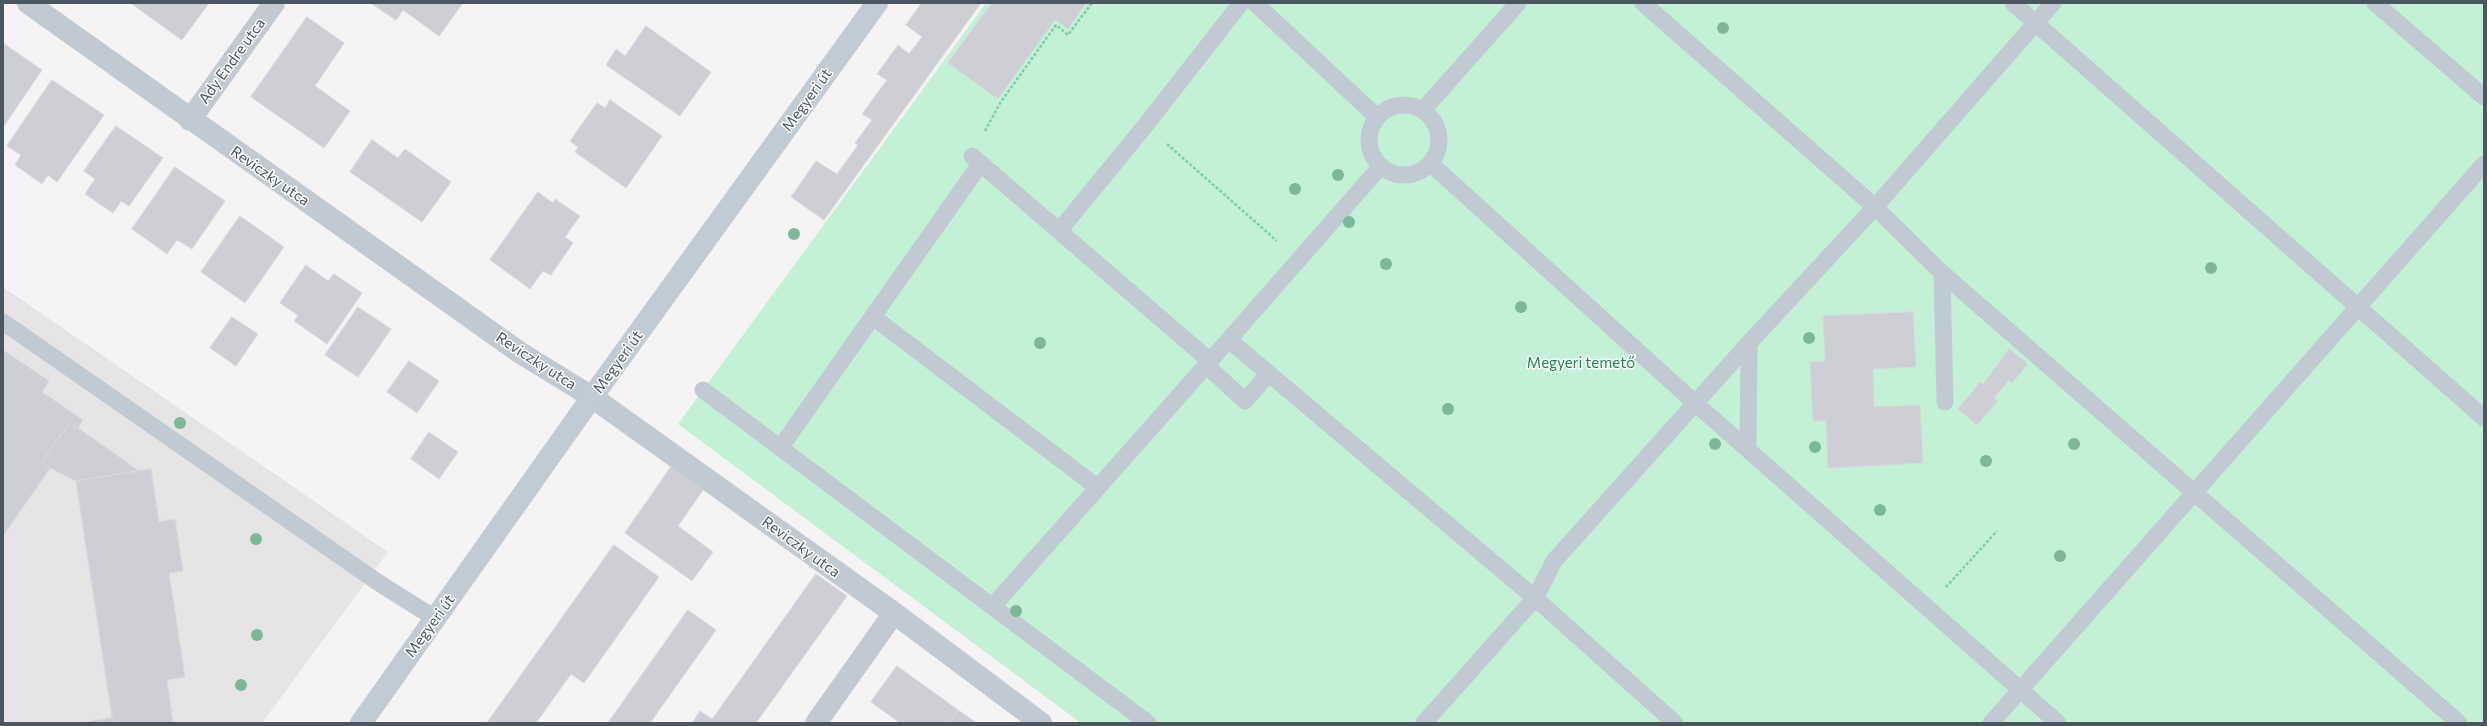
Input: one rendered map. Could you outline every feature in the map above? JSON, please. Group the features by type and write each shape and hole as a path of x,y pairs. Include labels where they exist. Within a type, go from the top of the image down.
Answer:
{"main road":[{"name":"Megyeri út","path":"361,723 592,397 877,3"}],"street":[{"name":"Reviczky utca","path":"28,3 190,120 519,352 592,397 894,613 1041,723"},
{"name":"Ady Endre utca","path":"190,120 274,3"},
{"path":"816,723 894,613"}],"lane":[{"path":"1059,231 1146,126 1241,3"},
{"path":"1255,3 1377,117"},
{"path":"1423,110 1518,3"},
{"path":"1643,3 1875,207 1942,273 2459,723"},
{"path":"2013,3 2484,418"},
{"path":"1424,723 1535,598 1554,561 1695,402 1875,207 2053,3"},
{"path":"2375,3 2484,98"},
{"path":"1402,104 1413,105 1423,110 1432,118 1438,129 1440,142 1437,153 1430,163 1421,171 1409,175 1397,174 1381,166 1371,153 1368,142 1369,131 1377,117 1391,106 1402,104"},
{"path":"780,448 873,317 976,160 1059,231 1208,364 1245,401 1268,374"},
{"path":"1430,163 1926,608 2058,723"},
{"path":"1991,723 2484,164"},
{"path":"993,606 1097,487 1208,364 1381,166"},
{"path":"1942,273 1945,402"},
{"path":"873,317 1097,487"},
{"path":"3,322 376,581 436,619"},
{"path":"1229,340 1535,598 1675,723"},
{"path":"1748,449 1749,343"},
{"path":"702,390 1148,723"}],"path":[{"path":"976,160 1000,103 1056,25 1068,35 1092,3"},
{"path":"1146,126 1298,260"},
{"path":"1926,608 1997,531"}],"shaded area":[{"path":"3,287 388,552 262,723 3,723"}],"green space":[{"name":"Megyeri temető","path":"986,3 2484,3 2484,723 1081,723 678,424"}],"building":[{"path":"131,3 209,3 182,40"},
{"path":"371,3 463,3 439,36 403,10 396,20"},
{"path":"922,3 981,3 824,220 791,197 816,161 837,174 858,145 855,143 872,120 862,114 887,80 877,74 898,45 909,54 922,37 906,25"},
{"path":"992,3 1086,3 1068,29 1055,20 998,99 948,63"},
{"path":"307,17 344,43 315,86 350,111 324,148 251,97"},
{"path":"646,26 711,72 680,116 606,65 616,49 625,56"},
{"path":"3,43 42,70 4,126 3,125"},
{"path":"52,80 104,115 57,182 48,175 42,184 15,165 21,155 7,146"},
{"path":"610,100 662,136 626,188 575,152 578,147 570,141 597,103 605,108"},
{"path":"116,126 163,158 129,206 121,201 113,213 85,194 95,179 84,171"},
{"path":"372,140 398,158 405,149 451,182 422,222 350,172"},
{"path":"175,167 225,201 192,249 177,240 167,254 132,229"},
{"path":"538,192 553,203 555,199 580,216 565,237 573,243 551,275 543,271 530,289 490,260"},
{"path":"240,216 284,247 245,303 201,272"},
{"path":"306,265 328,281 334,274 362,293 327,344 294,321 298,315 280,303"},
{"path":"358,307 391,329 358,377 325,355"},
{"path":"1913,312 1916,367 1873,369 1874,407 1920,405 1923,463 1828,468 1826,421 1813,421 1810,362 1825,361 1823,316"},
{"path":"232,317 258,334 236,366 210,348"},
{"path":"2009,349 2028,364 2012,383 2009,380 1994,398 1998,401 1977,425 1958,409 1980,382 1983,384"},
{"path":"3,350 49,381 42,392 83,420 78,428 70,423 42,462 50,468 3,536"},
{"path":"409,361 439,381 417,413 387,392"},
{"path":"70,423 139,471 76,481 50,468 42,462"},
{"path":"429,432 458,452 439,479 411,459"},
{"path":"671,467 703,490 678,526 713,552 692,581 625,533"},
{"path":"151,469 159,522 175,519 183,571 169,573 185,677 167,680 173,723 113,723 76,481"},
{"path":"614,545 659,577 584,683 571,674 536,723 487,723"},
{"path":"816,574 847,596 756,723 692,723 700,711 712,719"},
{"path":"688,610 716,630 650,723 608,723"},
{"path":"897,666 958,710 949,723 900,723 871,702"},
{"path":"958,710 977,723 949,723"},
{"path":"112,718 113,723 79,723"}]}
